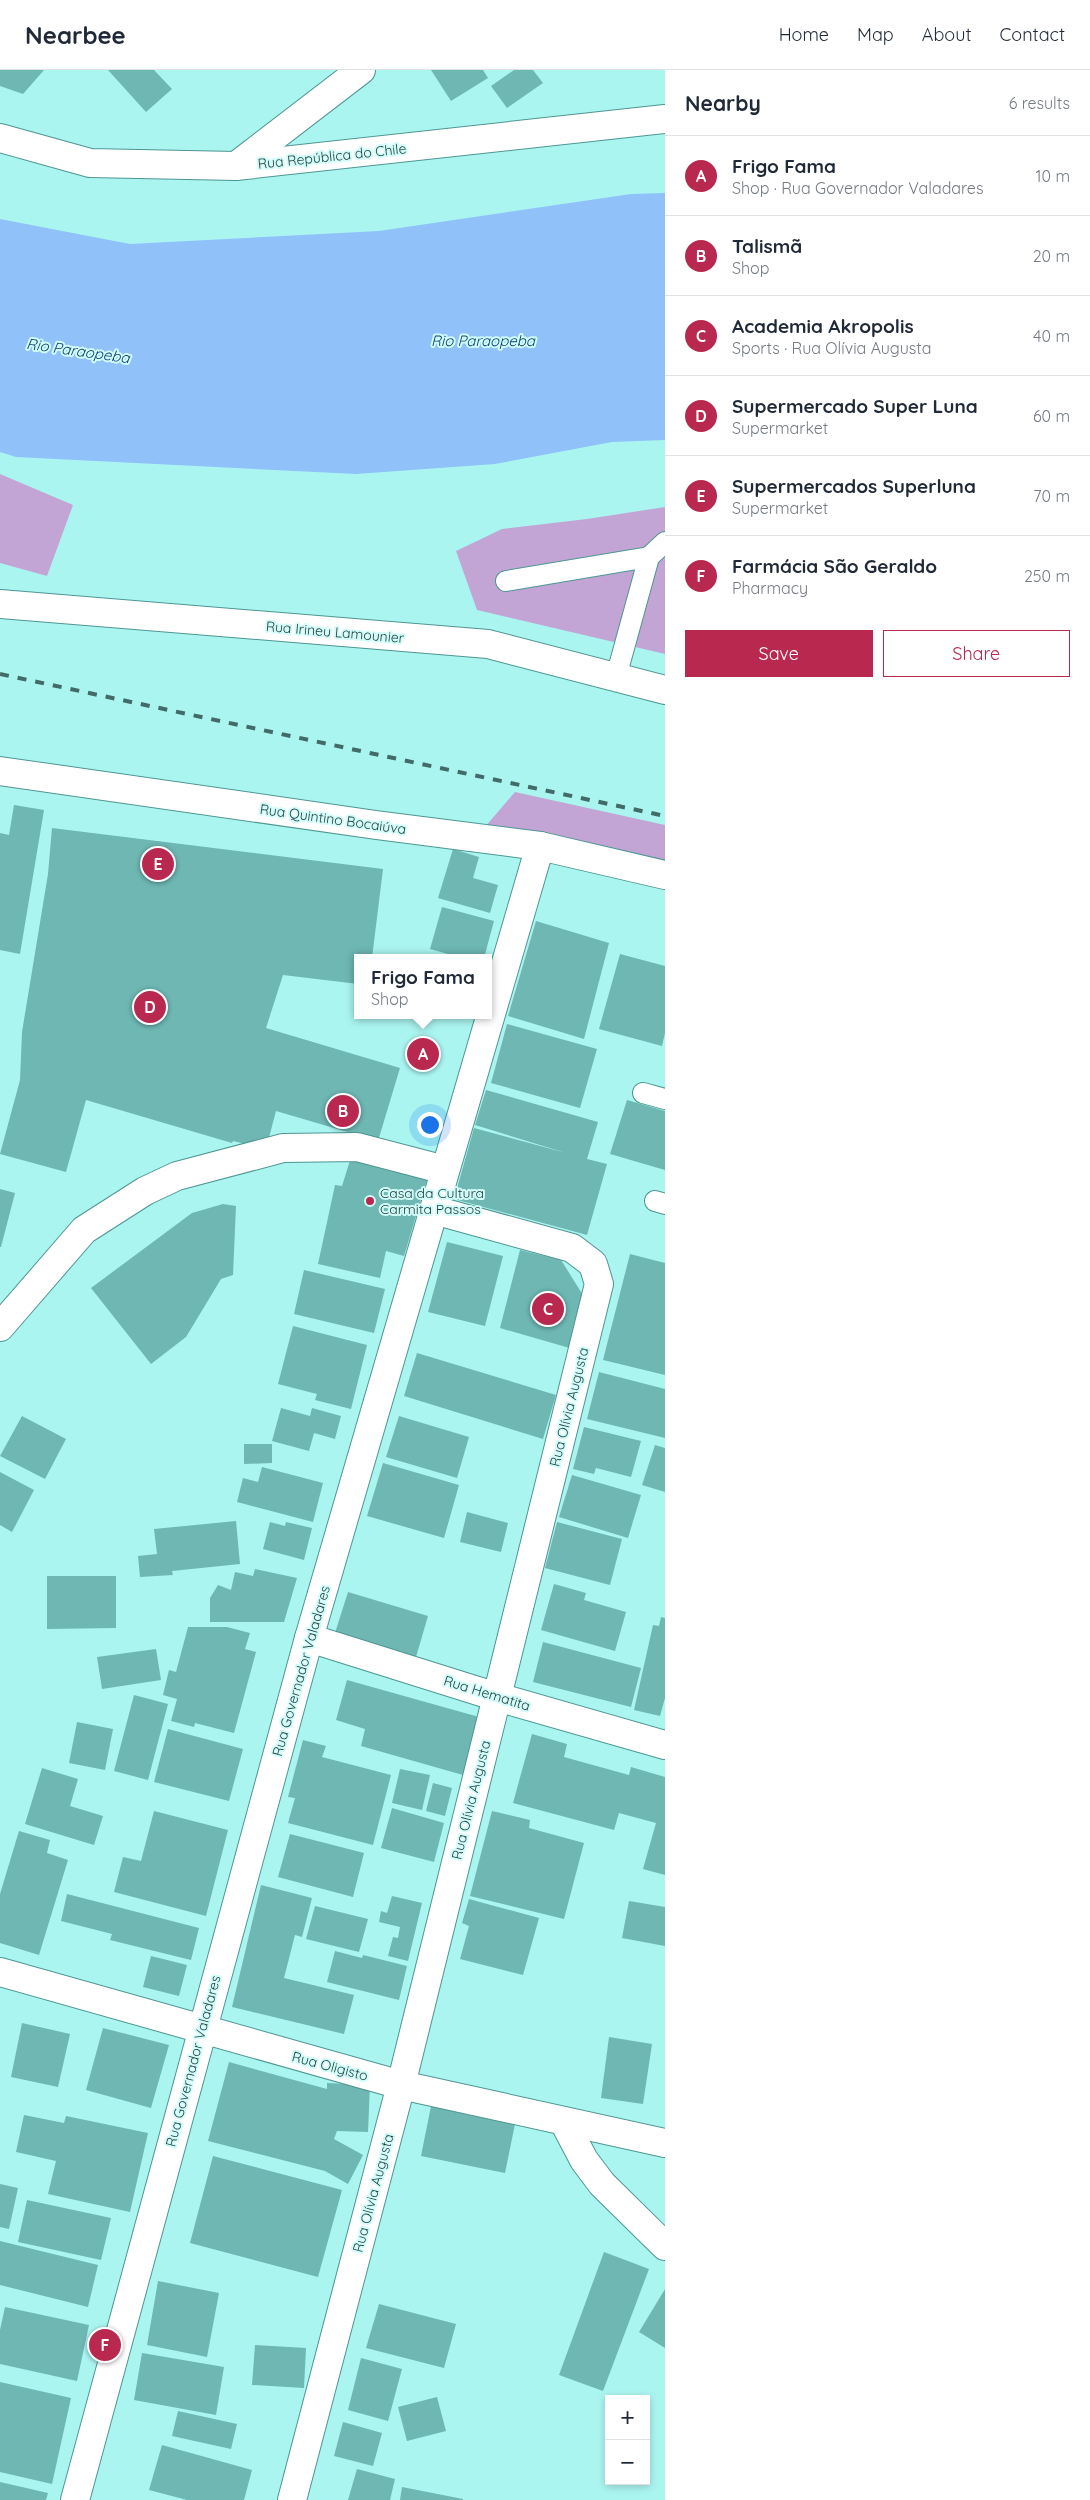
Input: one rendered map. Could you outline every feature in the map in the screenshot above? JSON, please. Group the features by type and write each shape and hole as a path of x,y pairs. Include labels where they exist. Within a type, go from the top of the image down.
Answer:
{"street":[{"path":"236,166 361,70"},
{"name":"Rua República do Chile","path":"0,138 90,163 236,166 665,119"},
{"name":"Rua Irineu Lamounier","path":"0,604 488,644 665,690"},
{"name":"Rua Quintino Bocaiúva","path":"0,771 366,824 540,846 665,875"},
{"name":"Rua Governador Valadares","path":"492,1011 540,846"},
{"name":"Rua Governador Valadares","path":"75,2500 201,2030 310,1638 490,1019"},
{"path":"0,1327 84,1230 145,1192 177,1176 283,1148 357,1146 446,1170"},
{"name":"Rua Olívia Augusta","path":"292,2500 401,2085 599,1284 593,1264 572,1248 434,1210"},
{"name":"Rua Hematita","path":"310,1638 497,1697 665,1745"},
{"name":"Rua Oligisto","path":"0,1972 401,2085 665,2143"},
{"path":"564,2122 584,2160 602,2184 665,2246"}],"lane":[{"path":"616,677 649,557 665,542"},
{"path":"506,581 649,557"},
{"path":"643,1093 665,1098"}],"shaded area":[{"path":"0,474 73,505 47,576 0,563"},
{"path":"665,507 665,654 477,610 456,551 502,529"},
{"path":"515,792 665,825 665,865 484,828"}],"water":[{"name":"Rio Paraopeba","path":"665,193 665,440 612,442 495,464 356,474 16,457 0,452 0,219 130,244 379,231 631,194"}],"building":[{"path":"0,70 44,70 23,94 0,86"},
{"path":"108,70 154,70 172,89 146,112"},
{"path":"431,70 483,70 488,78 451,101"},
{"path":"514,70 533,70 543,83 507,108 491,86"},
{"path":"14,805 44,810 20,954 0,950 0,833 9,835"},
{"path":"52,828 383,869 372,954 354,954 354,984 283,975 266,1028 400,1068 378,1141 276,1111 266,1149 233,1141 232,1143 86,1100 66,1172 0,1154 20,1080 22,1032 48,874"},
{"path":"453,849 479,857 473,878 498,885 490,913 438,898"},
{"path":"442,907 494,921 485,954 448,954 430,949"},
{"path":"536,921 609,943 584,1039 508,1016"},
{"path":"620,954 665,966 665,1033 662,1046 599,1029"},
{"path":"507,1024 597,1049 580,1108 491,1083"},
{"path":"486,1090 598,1122 587,1159 607,1164 587,1235 454,1199 474,1128 566,1153 475,1125"},
{"path":"627,1100 665,1111 665,1170 610,1154"},
{"path":"352,1154 428,1176 404,1256 386,1251 380,1278 318,1264 335,1185 342,1186"},
{"path":"0,1189 15,1193 1,1247 0,1247"},
{"path":"223,1204 236,1206 233,1275 221,1279 186,1337 151,1364 91,1288 192,1213"},
{"path":"447,1242 503,1256 485,1326 428,1312"},
{"path":"520,1250 561,1260 586,1300 573,1349 500,1328"},
{"path":"630,1254 665,1263 665,1375 603,1360"},
{"path":"304,1270 385,1289 374,1333 294,1314"},
{"path":"293,1326 367,1345 351,1409 315,1400 317,1394 278,1384"},
{"path":"417,1353 556,1395 543,1439 404,1396"},
{"path":"599,1372 665,1389 665,1438 587,1419"},
{"path":"281,1408 310,1416 312,1408 341,1416 335,1439 314,1433 309,1451 272,1441"},
{"path":"22,1416 66,1439 45,1479 0,1456"},
{"path":"399,1416 469,1437 457,1478 386,1457"},
{"path":"584,1427 641,1441 631,1477 596,1468 594,1474 573,1469"},
{"path":"244,1444 272,1444 272,1463 244,1464"},
{"path":"655,1445 665,1448 665,1492 642,1485"},
{"path":"383,1463 459,1485 444,1538 367,1516"},
{"path":"262,1467 323,1483 313,1522 237,1502 243,1478 258,1482"},
{"path":"0,1472 34,1490 12,1532 0,1525"},
{"path":"572,1475 641,1495 628,1538 559,1517"},
{"path":"467,1512 508,1523 501,1552 460,1542"},
{"path":"236,1521 240,1564 172,1571 173,1575 140,1577 138,1556 157,1554 154,1529"},
{"path":"270,1522 285,1526 286,1522 312,1528 304,1560 263,1549"},
{"path":"557,1522 622,1539 610,1585 545,1568"},
{"path":"255,1569 297,1578 284,1622 210,1622 210,1598 218,1585 231,1590 235,1572 253,1576"},
{"path":"47,1576 116,1576 116,1628 47,1629"},
{"path":"554,1584 586,1593 584,1600 626,1612 615,1651 541,1630"},
{"path":"348,1592 428,1616 416,1657 335,1633"},
{"path":"661,1617 665,1618 665,1698 660,1716 634,1710 653,1625 659,1626"},
{"path":"188,1627 227,1627 250,1633 245,1649 256,1652 234,1733 195,1723 194,1727 171,1721 177,1699 163,1695 169,1670 176,1672"},
{"path":"543,1642 641,1668 631,1707 533,1682"},
{"path":"156,1649 161,1680 102,1689 97,1657"},
{"path":"347,1680 479,1717 463,1775 361,1746 365,1729 336,1720"},
{"path":"134,1695 168,1704 148,1780 114,1771"},
{"path":"77,1722 113,1729 105,1770 69,1763"},
{"path":"168,1729 243,1749 229,1801 154,1782"},
{"path":"532,1734 567,1744 564,1757 629,1775 631,1767 665,1777 665,1875 643,1869 656,1823 619,1813 614,1830 513,1803"},
{"path":"303,1740 326,1746 322,1757 391,1775 373,1845 288,1823 295,1798 288,1797"},
{"path":"42,1768 78,1779 70,1806 103,1816 94,1845 25,1824"},
{"path":"400,1769 430,1775 422,1810 392,1803"},
{"path":"433,1783 452,1788 445,1816 426,1811"},
{"path":"392,1808 444,1823 434,1862 381,1848"},
{"path":"154,1811 228,1830 206,1916 114,1892 123,1857 141,1861"},
{"path":"492,1811 530,1820 529,1828 584,1843 564,1919 470,1896"},
{"path":"19,1831 50,1840 47,1853 68,1860 39,1955 0,1943 0,1894"},
{"path":"290,1834 364,1853 353,1897 278,1877"},
{"path":"261,1885 312,1898 302,1937 295,1935 284,1978 354,1995 344,2034 232,2007"},
{"path":"67,1894 199,1928 191,1960 110,1940 112,1934 61,1921"},
{"path":"392,1896 422,1903 408,1961 388,1956 393,1937 398,1938 400,1927 379,1922 381,1911 387,1913"},
{"path":"469,1899 539,1918 523,1975 460,1959 469,1926 462,1923"},
{"path":"629,1901 665,1907 665,1946 622,1938"},
{"path":"315,1906 368,1919 359,1952 306,1939"},
{"path":"335,1951 362,1958 363,1955 407,1966 399,2000 327,1982"},
{"path":"151,1956 187,1965 179,1996 143,1987"},
{"path":"22,2023 70,2034 58,2087 11,2077"},
{"path":"103,2028 169,2045 151,2108 86,2090"},
{"path":"609,2037 652,2044 643,2104 601,2098"},
{"path":"229,2062 327,2089 327,2083 370,2085 368,2132 337,2131 334,2139 363,2155 348,2184 325,2171 208,2141"},
{"path":"431,2106 515,2124 505,2173 421,2156"},
{"path":"24,2115 64,2123 66,2116 148,2133 130,2212 48,2194 56,2161 16,2152"},
{"path":"213,2156 342,2190 318,2277 190,2243"},
{"path":"0,2184 18,2188 9,2229 0,2227"},
{"path":"27,2200 111,2218 101,2260 18,2242"},
{"path":"0,2241 98,2265 88,2307 0,2285"},
{"path":"604,2252 649,2269 603,2391 559,2375"},
{"path":"158,2281 219,2293 207,2357 147,2345"},
{"path":"665,2289 665,2348 639,2332"},
{"path":"379,2304 456,2324 444,2368 366,2348"},
{"path":"5,2307 89,2325 77,2381 0,2364 0,2330"},
{"path":"255,2345 306,2348 304,2388 252,2385"},
{"path":"142,2353 224,2367 216,2415 134,2400"},
{"path":"361,2358 402,2369 388,2421 348,2410"},
{"path":"0,2382 71,2398 52,2484 0,2472"},
{"path":"437,2397 446,2431 407,2441 398,2407"},
{"path":"178,2411 237,2424 231,2449 172,2436"},
{"path":"343,2422 382,2433 373,2466 334,2456"},
{"path":"162,2445 252,2470 244,2500 187,2500 149,2490"},
{"path":"357,2469 395,2479 390,2500 348,2500"},
{"path":"0,2482 48,2493 46,2500 0,2500"},
{"path":"402,2487 463,2499 463,2500 400,2500"}],"railway":[{"path":"0,674 665,816"}],"place":[{"name":"Supermercados Superluna","path":"158,864"},
{"name":"Supermercado Super Luna","path":"150,1007"},
{"name":"Frigo Fama","path":"423,1054"},
{"name":"Talismã","path":"343,1111"},
{"name":"Casa da Cultura Carmita Passos","path":"370,1201"},
{"name":"Academia Akropolis","path":"548,1309"},
{"name":"Farmácia São Geraldo","path":"105,2345"}]}
